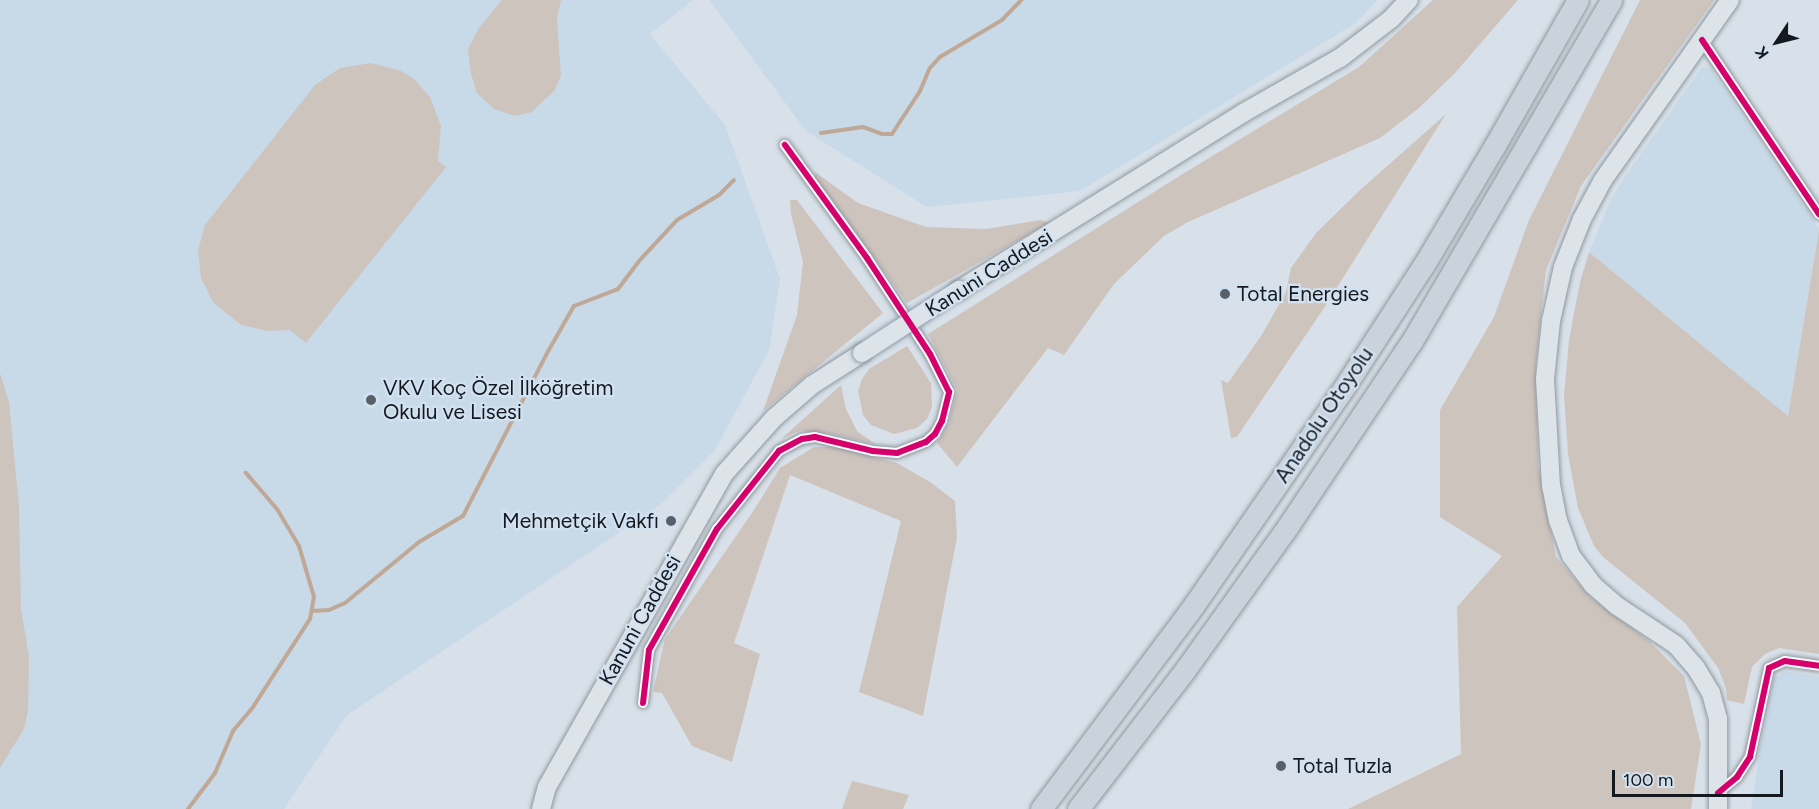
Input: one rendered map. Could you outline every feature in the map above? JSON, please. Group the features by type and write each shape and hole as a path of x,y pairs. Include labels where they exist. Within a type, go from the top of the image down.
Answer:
{"highway":[{"name":"Anadolu Otoyolu","path":"1041,809 1194,605 1345,386 1425,263 1578,0"},
{"name":"Anadolu Otoyolu","path":"1078,809 1185,670 1288,526 1412,341 1611,0"}],"main road":[{"name":"Kanuni Caddesi","path":"541,809 553,777 724,474 774,418 812,385 959,290 1244,113 1340,58 1409,0"},
{"path":"1718,801 1718,719 1711,693 1696,668 1676,645 1617,606 1593,585 1571,556 1558,521 1551,486 1545,379 1551,321 1563,267 1582,219 1603,180 1730,0"}],"street":[{"path":"1702,40 1819,214"},
{"path":"643,703 649,650 717,529 779,451 802,439 814,437 873,451 897,453 926,442 935,434 942,421 949,392 930,354 867,258 785,145"},
{"path":"1718,801 1750,757 1769,668 1785,661 1819,666"}],"shaded area":[{"name":"VKV Koç Özel İlköğretim Okulu ve Lisesi","path":"0,0 693,0 650,34 725,125 780,279 769,350 715,450 660,505 346,716 284,809 0,809"},
{"path":"502,0 561,0 557,19 561,76 555,90 532,112 515,116 494,109 477,93 471,74 468,49 478,29"},
{"path":"709,0 1377,0 1356,23 1080,191 927,207 806,131"},
{"path":"1433,0 1518,0 1455,73 1419,108 1380,138 1188,222 1164,236 1114,284 1064,355 1048,348 957,467 937,443 949,423 957,390 928,334 1181,175 1359,67"},
{"path":"1640,0 1714,0 1581,186 1546,270 1536,362 1538,464 1556,557 1590,597 1648,640 1684,676 1701,744 1691,809 1348,809 1461,754 1457,607 1502,556 1440,517 1440,410 1494,317 1529,220"},
{"path":"371,63 401,71 414,79 430,97 441,126 438,161 446,167 306,343 290,330 268,331 241,325 213,302 201,278 198,251 205,225 315,85 340,68"},
{"path":"1702,67 1711,69 1819,229 1788,416 1589,252 1610,201 1624,178"},
{"path":"1446,114 1326,305 1237,437 1231,438 1221,380 1228,383 1261,336 1286,292 1291,268 1316,233 1360,190"},
{"path":"815,172 858,203 926,227 986,229 1041,220 1049,223 907,303 815,177"},
{"path":"790,200 797,200 883,313 763,411 797,315 803,262 791,214"},
{"path":"1819,230 1819,654 1779,648 1765,654 1752,667 1744,704 1727,700 1726,688 1718,668 1685,623 1603,557 1594,546 1578,508 1568,454 1564,395 1569,340 1580,282 1589,252 1788,416"},
{"path":"907,346 931,383 932,407 927,419 917,428 894,434 871,425 863,415 858,391 869,369"},
{"path":"0,373 9,402 19,506 21,609 29,657 28,711 24,729 0,768"},
{"path":"841,385 846,409 857,431 875,444 832,434 799,431 781,439"},
{"path":"814,447 834,447 897,463 930,482 955,501 957,537 923,716 859,692 901,521 790,475 734,643 760,654 732,762 692,746 662,693 653,692 665,639 754,510 780,468"},
{"path":"1786,671 1819,677 1819,809 1751,809 1771,679"},
{"path":"852,781 909,795 903,809 842,809"}],"waterway":[{"path":"821,133 863,127 882,134 892,134 920,91 930,68 940,57 1002,20 1021,0"},
{"path":"312,611 329,610 345,603 419,542 463,516 546,355 574,306 618,289 640,260 677,220 719,195 734,180"},
{"path":"188,809 215,773 233,731 253,707 310,619 314,597 299,546 277,509 246,473"}],"cycle path":[{"path":"1702,40 1819,214"},
{"path":"643,703 649,650 717,529 779,451 802,439 815,437 873,451 897,453 926,442 935,434 942,421 949,392 930,354 867,258 785,145"},
{"path":"1718,793 1737,777 1750,757 1769,668 1785,661 1819,666"}],"place":[{"name":"Total Energies","path":"1225,294"},
{"name":"VKV Koç Özel İlköğretim Okulu ve Lisesi","path":"371,400"},
{"name":"Mehmetçik Vakfı","path":"671,521"},
{"name":"Total Tuzla","path":"1281,766"}]}
